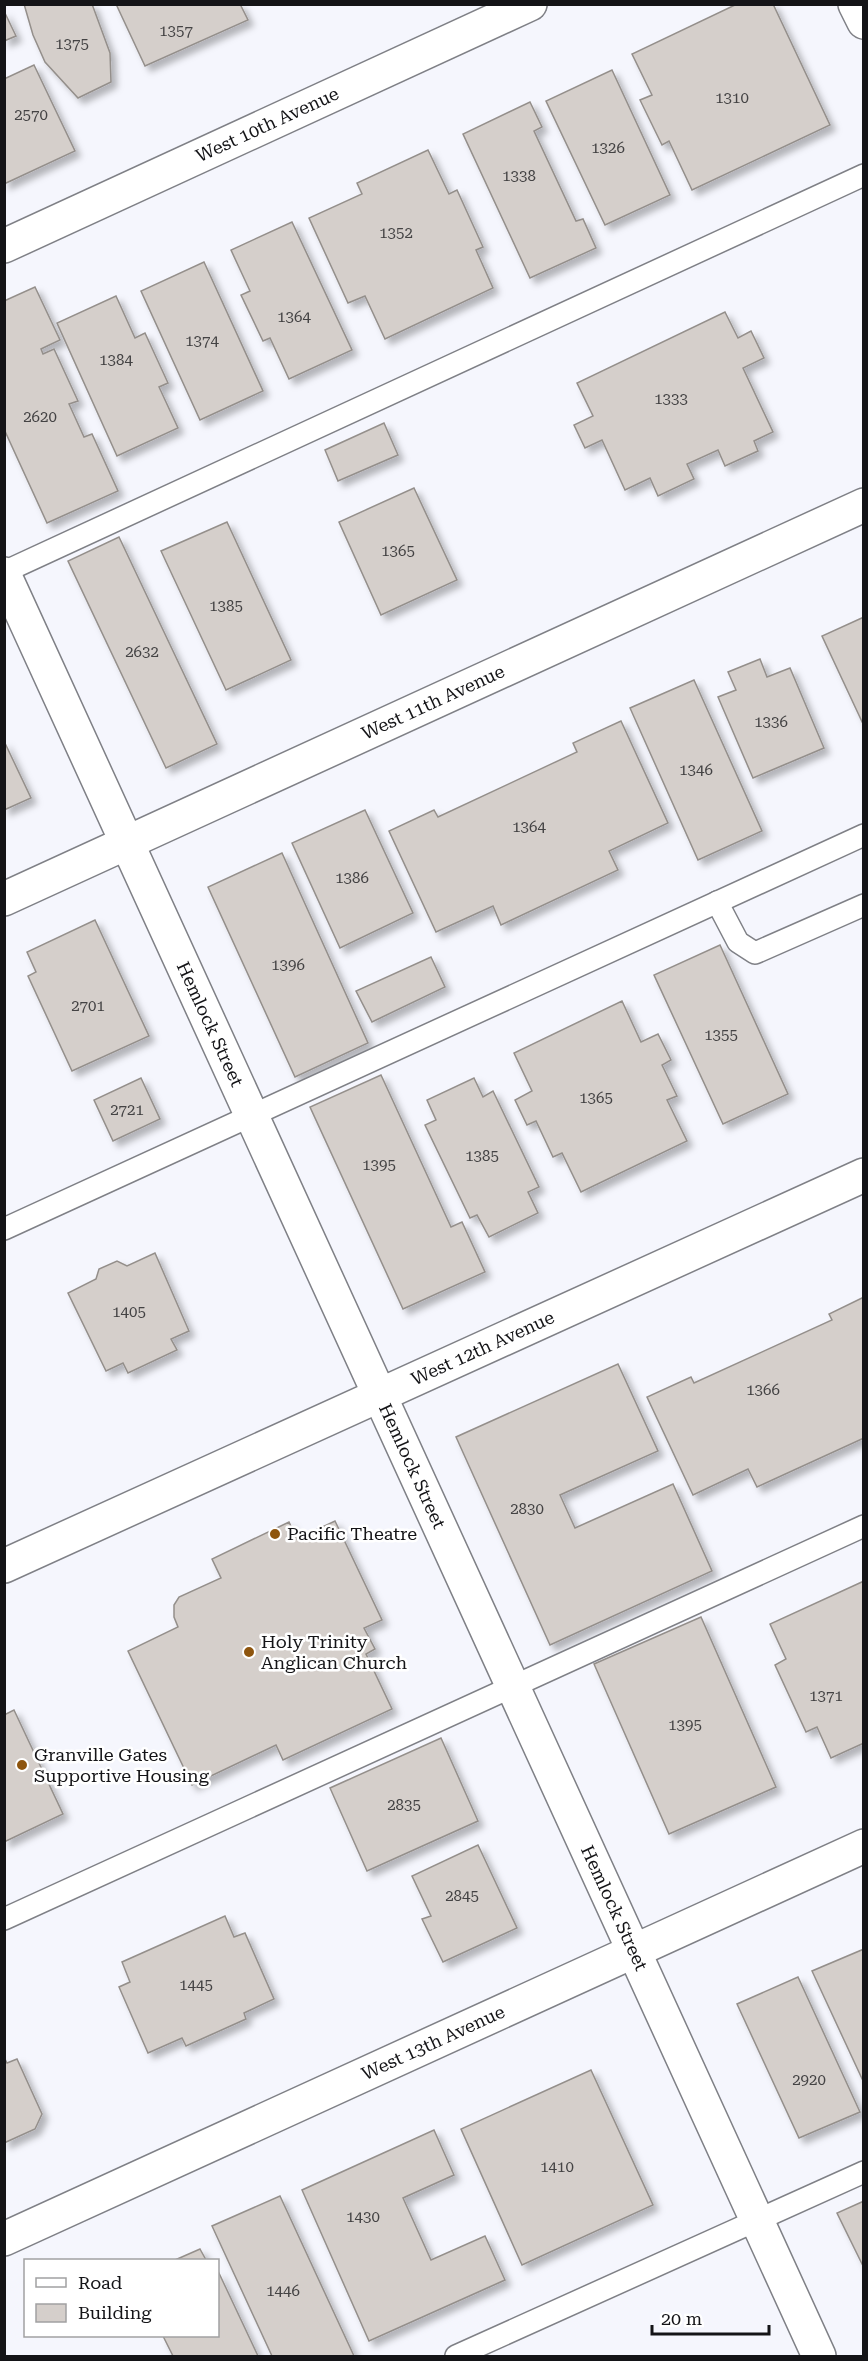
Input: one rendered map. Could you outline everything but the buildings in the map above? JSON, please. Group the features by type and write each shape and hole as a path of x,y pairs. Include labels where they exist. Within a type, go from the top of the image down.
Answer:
{"street":[{"name":"West 10th Avenue","path":"4,246 530,4"},
{"path":"855,4 864,22"},
{"name":"West 11th Avenue","path":"4,899 864,505"},
{"name":"Hemlock Street","path":"4,573 819,2356"},
{"name":"West 12th Avenue","path":"4,1566 864,1175"},
{"name":"West 13th Avenue","path":"4,2239 864,1846"}],"lane":[{"path":"4,573 864,175"},
{"path":"4,1228 253,1117 864,835"},
{"path":"717,902 738,942 755,953 864,905"},
{"path":"4,1919 864,1526"},
{"path":"456,2356 864,2172"}],"place":[{"name":"Pacific Theatre","path":"275,1534"},
{"name":"Holy Trinity Anglican Church","path":"249,1652"},
{"name":"Granville Gates Supportive Housing","path":"22,1765"}]}
